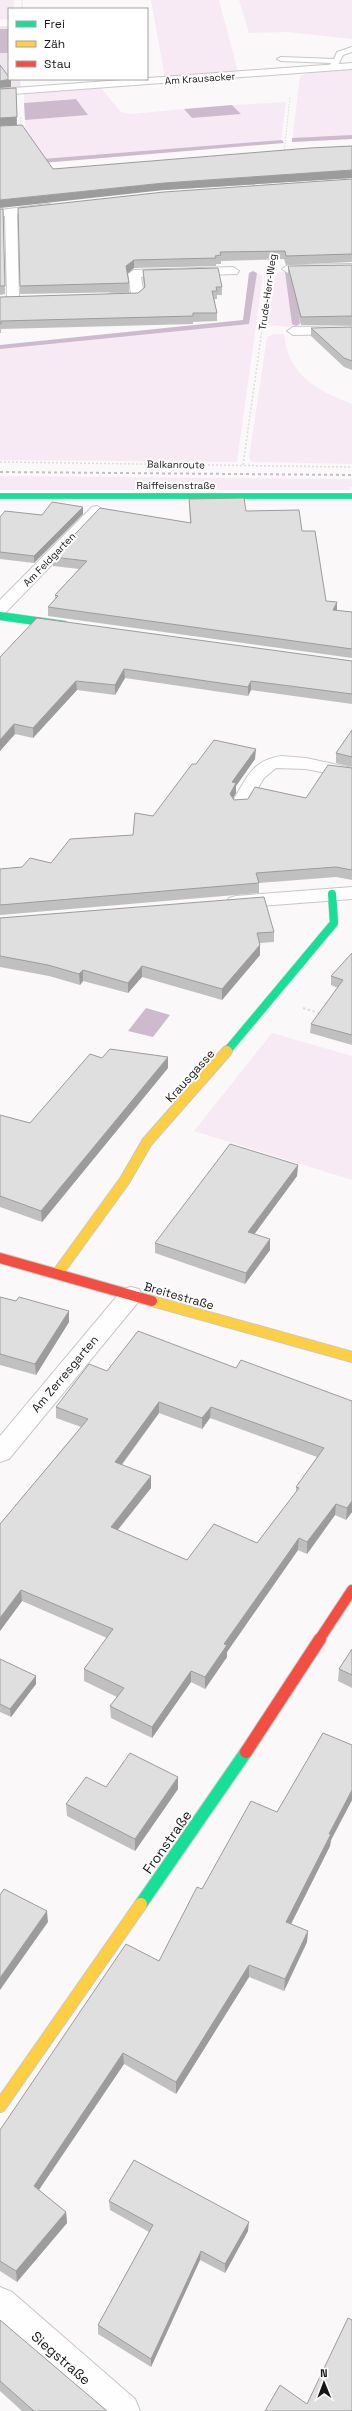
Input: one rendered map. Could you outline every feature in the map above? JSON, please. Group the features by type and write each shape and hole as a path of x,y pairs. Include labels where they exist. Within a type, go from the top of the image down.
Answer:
{"street":[{"name":"Am Krausacker","path":"0,92 293,70 335,64 352,66"},
{"path":"13,299 5,212 63,206"},
{"path":"288,269 352,268"},
{"path":"98,297 138,296 134,274 232,271"},
{"path":"0,300 28,299"},
{"path":"293,331 352,330"},
{"name":"Raiffeisenstraße","path":"0,496 352,496"},
{"name":"Am Feldgarten","path":"0,609 97,510"},
{"path":"0,616 71,626"},
{"path":"240,804 264,767 274,762 291,762 352,774"},
{"path":"221,903 352,893"},
{"name":"Krausgasse","path":"57,1274 125,1180 147,1142 233,1045 334,923 332,894"},
{"name":"Breitestraße","path":"0,1258 352,1358"},
{"name":"Am Zerresgarten","path":"0,1453 131,1295"},
{"name":"Fronstraße","path":"0,2106 229,1777 352,1590"},
{"name":"Siegstraße","path":"0,2304 123,2411"}],"lane":[{"path":"281,59 335,64 340,54 352,49"}],"path":[{"path":"283,159 293,70"},
{"path":"20,129 21,94 26,90"},
{"name":"Trude-Herr-Weg","path":"244,465 268,286"},
{"name":"Balkanroute","path":"0,462 352,467"}],"shaded area":[{"path":"0,0 14,0 14,8 8,8 8,19 0,20"},
{"path":"151,0 219,0 238,72 165,78"},
{"path":"239,0 352,0 352,39 287,32 249,33"},
{"path":"0,26 8,26 8,80 20,80 21,89 0,90"},
{"path":"0,29 8,29 8,53 0,53"},
{"path":"352,68 352,139 292,142 300,76 311,72"},
{"path":"101,88 121,112 131,114 184,109 192,118 240,113 232,105 286,102 281,141 26,162 25,120 88,115 76,99 24,103 24,94"},
{"path":"76,99 88,115 25,120 24,103"},
{"path":"232,105 241,114 192,118 184,109"},
{"path":"352,135 352,139 292,142 292,138"},
{"path":"279,272 288,272 292,319 294,324 297,324 298,328 270,325 268,322 275,276"},
{"path":"255,273 263,275 237,462 0,460 0,348 248,323"},
{"path":"274,334 284,334 291,360 306,379 327,393 352,404 352,464 251,462 249,458 267,337"},
{"path":"0,476 352,479 352,487 349,487 350,490 0,490"},
{"path":"146,1008 170,1015 153,1037 128,1031"},
{"path":"272,1033 352,1056 352,1180 194,1131"}],"building":[{"path":"0,65 8,76 8,80 0,81"},
{"path":"16,88 17,117 0,118 0,89"},
{"path":"22,125 53,169 310,148 352,146 352,170 164,183 0,200 0,126"},
{"path":"352,179 352,254 286,256 285,251 220,252 221,255 215,256 216,258 134,260 126,266 129,283 20,286 18,208 164,192"},
{"path":"0,209 3,209 5,286 0,286"},
{"path":"352,265 352,316 301,317 288,266"},
{"path":"218,268 222,287 216,287 217,291 212,291 217,313 193,313 193,316 1,321 0,324 0,297 138,293 145,287 143,270"},
{"path":"352,327 352,361 344,358 311,328"},
{"path":"244,498 246,511 299,510 302,531 315,531 326,601 337,602 333,610 352,612 352,649 48,607 58,596 55,595 87,561 53,557 100,508 191,523 189,499"},
{"path":"52,502 83,507 34,556 0,552 0,517 5,511 42,515"},
{"path":"37,618 352,661 352,694 251,681 248,687 124,669 115,685 76,681 33,728 14,724 0,740 0,657"},
{"path":"352,730 352,757 336,753"},
{"path":"214,740 256,749 232,782 236,783 230,794 234,800 248,799 255,787 306,798 328,765 352,768 352,870 336,867 256,873 259,883 0,905 0,869 22,867 30,858 51,863 70,839 133,835 135,813 153,816 192,764 196,764"},
{"path":"264,897 274,932 257,933 260,945 222,989 142,966 128,983 83,970 79,974 48,965 0,956 0,918"},
{"path":"352,953 352,1035 311,1024 343,980 331,976"},
{"path":"110,1049 168,1057 41,1211 0,1196 0,1115 30,1123 90,1054 102,1058"},
{"path":"230,1144 298,1165 248,1232 270,1239 246,1273 155,1243"},
{"path":"0,1297 16,1301 19,1297 69,1311 35,1364 0,1354"},
{"path":"138,1331 236,1368 241,1360 352,1401 352,1501 347,1508 336,1504 307,1542 299,1538 224,1644 227,1645 205,1677 191,1671 152,1727 110,1706 124,1688 84,1669 113,1629 21,1590 0,1618 0,1524 88,1419 56,1407 89,1364 107,1371","holes":["159,1402 202,1418 211,1407 324,1448 296,1487 299,1488 257,1543 214,1524 187,1560 111,1527 151,1476 115,1462"]},
{"path":"352,1649 352,1675 339,1669"},
{"path":"0,1659 36,1676 10,1709 0,1704"},
{"path":"323,1733 352,1745 352,1790 286,1922 308,1931 285,1979 249,1965 176,2082 123,2053 34,2186 66,2212 16,2271 0,2261 0,2130 126,1944 159,1961 197,1887 202,1889 251,1801 277,1812"},
{"path":"130,1753 178,1777 135,1839 66,1804 86,1777 106,1787"},
{"path":"4,1889 47,1911 0,1978 0,1895"},
{"path":"134,2160 249,2222 225,2264 201,2251 151,2359 98,2325 153,2225 109,2201"},
{"path":"348,2318 352,2320 352,2411 265,2411 280,2385 307,2404"},
{"path":"0,2320 107,2411 34,2411 0,2381"}],"waterway":[{"path":"30,162 282,142"},
{"path":"289,272 296,324"},
{"path":"0,347 246,322 253,273"}],"railway":[{"path":"0,472 352,475"}],"traffic: fast":[{"path":"0,496 352,496"},
{"path":"0,616 64,625"},
{"path":"227,1051 334,923 332,894"},
{"path":"141,1904 246,1752"}],"traffic: slow":[{"path":"57,1274 125,1180 147,1142 227,1051"},
{"path":"152,1301 352,1357"},
{"path":"0,2106 141,1904"}],"traffic: jam":[{"path":"0,1258 152,1301"},
{"path":"246,1752 352,1590"}]}
